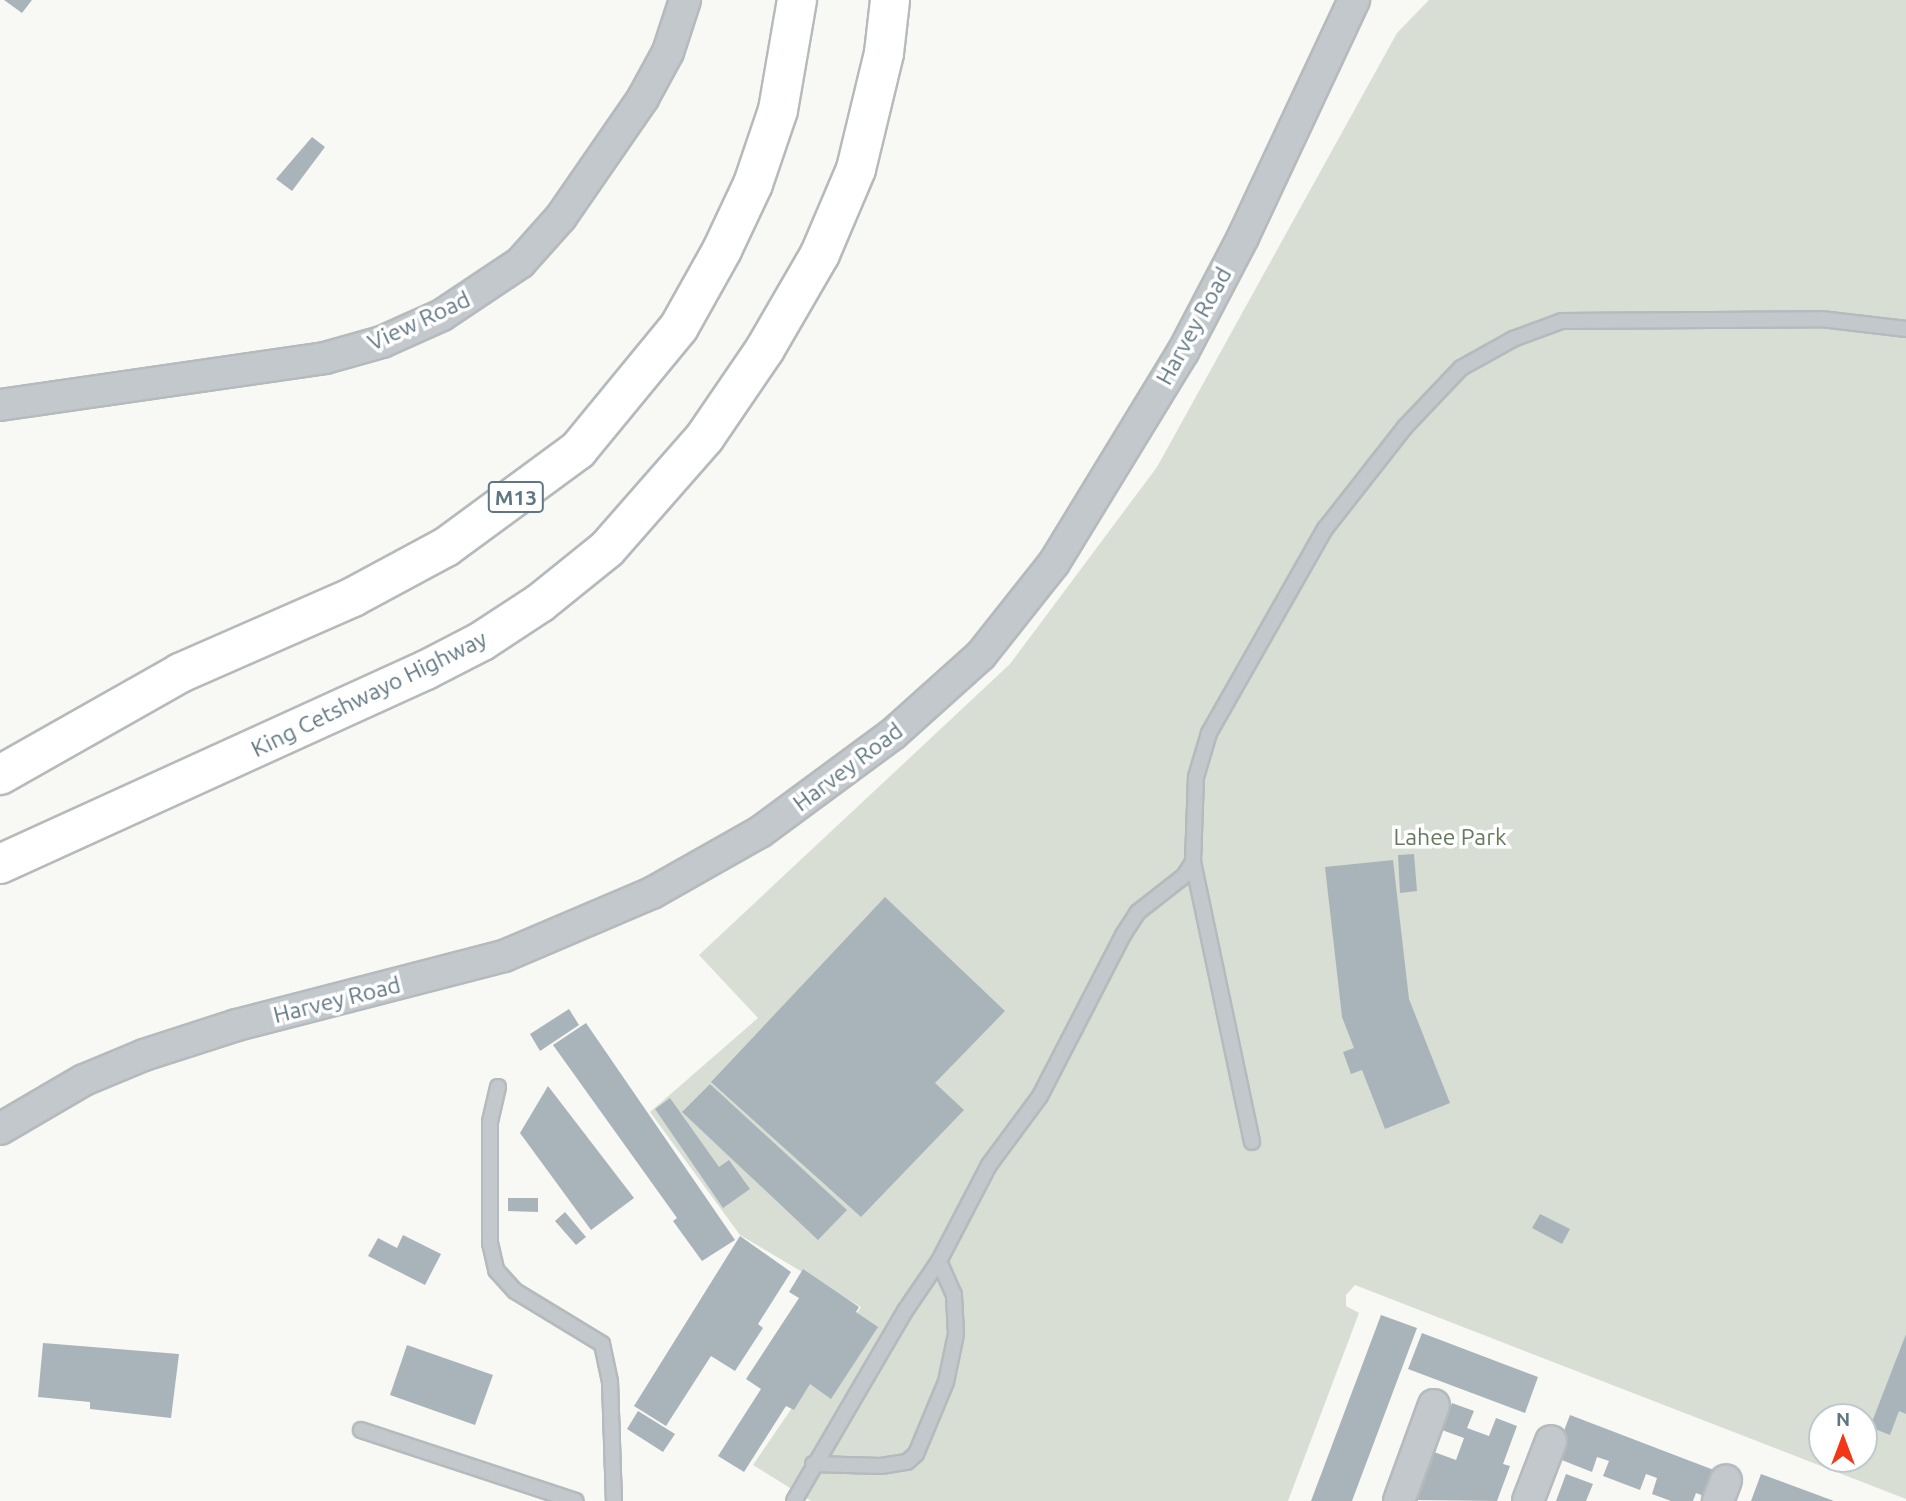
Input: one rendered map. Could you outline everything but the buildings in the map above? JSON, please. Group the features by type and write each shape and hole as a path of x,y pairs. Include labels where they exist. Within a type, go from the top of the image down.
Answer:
{"highway":[{"name":"M13","path":"0,775 180,673 353,597 446,547 578,450 679,327 722,250 753,184 778,110 797,0"},
{"name":"King Cetshwayo Highway","path":"0,864 471,647 540,603 607,549 705,437 765,349 820,254 856,169 884,53 890,0"},
{"path":"0,755 180,673"},
{"path":"0,881 44,846"}],"street":[{"name":"View Road","path":"0,405 325,358 382,342 442,315 520,262 561,217 643,98 668,52 685,0"},
{"name":"Harvey Road","path":"0,1129 84,1080 144,1055 237,1025 504,956 641,898 711,864 760,832 892,734 981,655 1054,563 1183,352 1243,237 1354,0"},
{"path":"1399,1501 1434,1405"},
{"path":"1528,1501 1551,1441"}],"lane":[{"path":"1252,1142 1193,862 1201,753 1247,659 1325,529 1405,428 1461,369 1513,339 1562,321 1821,319 1906,330"},
{"path":"794,1501 813,1464 905,1311 939,1261 989,1165 1040,1096 1123,936 1138,912 1184,877 1193,862"},
{"path":"498,1087 490,1122 490,1243 496,1270 515,1291 602,1344 610,1382 614,1501"},
{"path":"813,1464 881,1466 906,1462 916,1454 946,1382 956,1334 954,1295 939,1261"},
{"path":"361,1430 576,1501"}],"green space":[{"name":"Lahee Park","path":"1429,0 1906,0 1906,1499 1839,1473 1878,1473 1878,1403 1808,1403 1808,1461 1355,1285 1346,1295 1346,1306 1359,1313 1288,1501 811,1501 753,1465 861,1307 740,1235 650,1112 758,1018 699,955 1010,664 1157,467 1397,33"}]}
